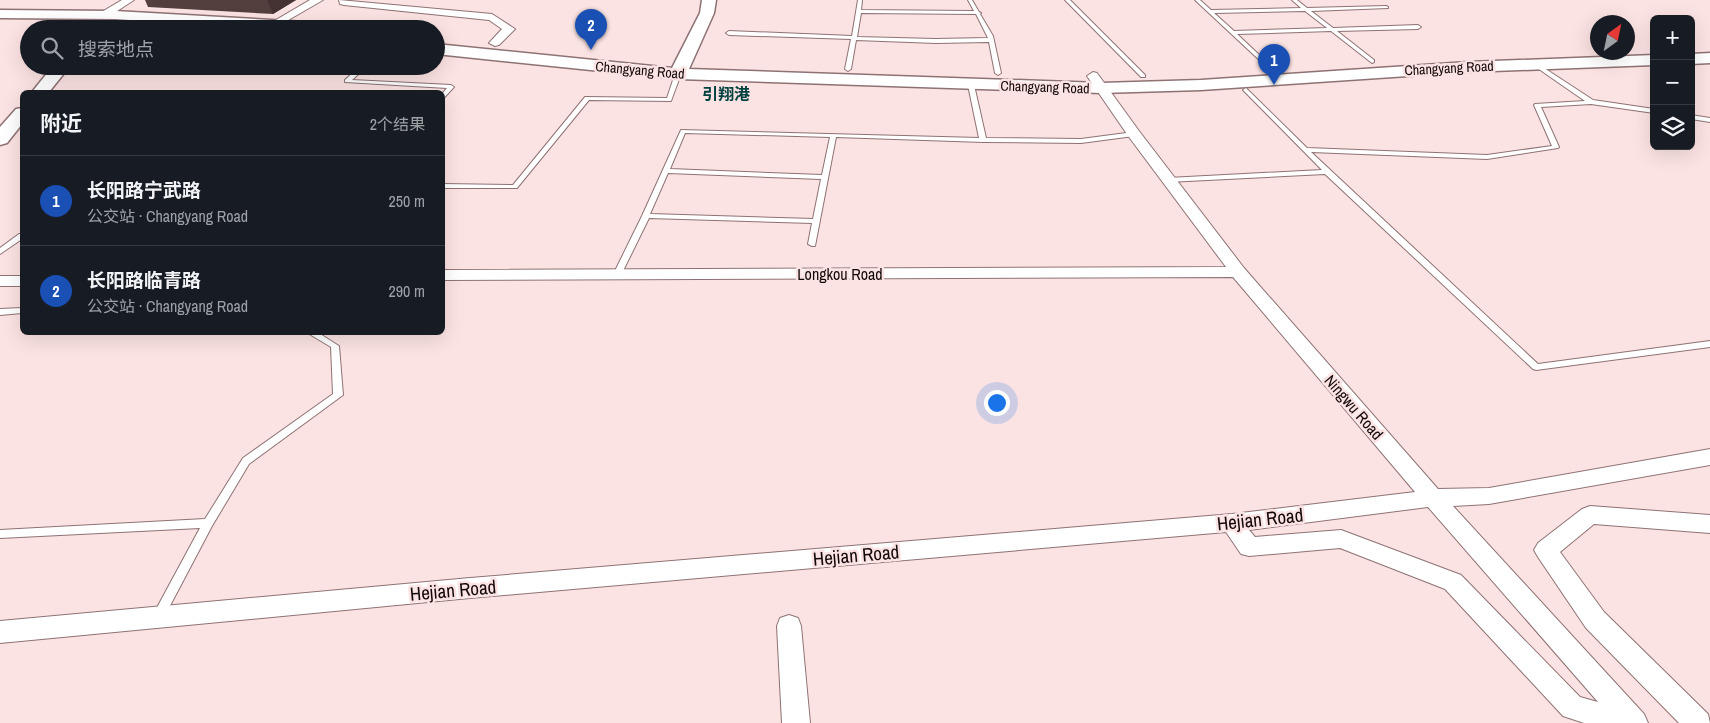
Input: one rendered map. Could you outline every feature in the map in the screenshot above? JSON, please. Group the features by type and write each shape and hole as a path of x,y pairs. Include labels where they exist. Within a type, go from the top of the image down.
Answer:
{"main road":[{"path":"681,68 707,13 709,0"},
{"path":"0,14 104,15 198,20"},
{"path":"98,20 104,15"},
{"path":"0,24 20,25"},
{"name":"Changyang Road","path":"445,38 681,68 848,69 998,73 1097,82 1201,86 1397,70 1650,60"},
{"name":"Changyang Road","path":"445,50 681,68 972,85 1097,82 1143,76 1372,60 1650,52"},
{"path":"1695,51 1710,50"},
{"path":"1695,59 1710,58"},
{"path":"42,90 54,75"}],"street":[{"path":"104,15 129,0"},
{"path":"281,20 318,0"},
{"path":"344,0 344,2 492,17 509,29 495,43"},
{"path":"414,9 428,0"},
{"name":"Ningwu Road","path":"1097,82 1238,272 1433,498 1634,723"},
{"name":"Longkou Road","path":"445,275 1238,272"},
{"path":"0,281 20,281"},
{"name":"Hejian Road","path":"0,632 1232,523 1433,498 1489,496 1710,457"},
{"path":"1698,723 1595,620 1546,550 1590,515 1710,524"},
{"path":"1232,523 1249,547 1341,539 1453,582 1572,707 1627,723"},
{"path":"789,626 796,723"}],"lane":[{"path":"848,69 860,0"},
{"path":"970,0 991,40 998,73"},
{"path":"1067,0 1143,76"},
{"path":"1197,0 1269,67"},
{"path":"1294,0 1372,60"},
{"path":"1210,12 1386,7"},
{"path":"858,11 978,13"},
{"path":"1234,33 1418,27"},
{"path":"729,33 936,41 991,40"},
{"path":"1535,64 1591,102"},
{"path":"445,186 515,187 587,98 669,100 681,68"},
{"path":"354,75 347,81 451,87 445,94"},
{"path":"972,85 983,140"},
{"path":"1246,90 1327,172 1536,367 1710,344"},
{"path":"1306,150 1487,157 1556,147 1538,106 1591,102 1650,110"},
{"path":"1695,118 1710,120"},
{"path":"617,274 646,216 683,132 983,140 1081,140 1134,134"},
{"path":"812,244 832,136"},
{"path":"665,171 825,177"},
{"path":"1168,180 1327,172"},
{"path":"646,216 816,221"},
{"path":"0,252 20,237"},
{"path":"0,312 20,311"},
{"path":"158,617 208,523 246,461 338,395 335,346 315,335"},
{"path":"0,534 208,523"}],"place":[{"name":"长阳路临青路","path":"591,50"},
{"name":"长阳路宁武路","path":"1274,85"}],"district":[{"name":"引翔港","path":"726,94"}]}
